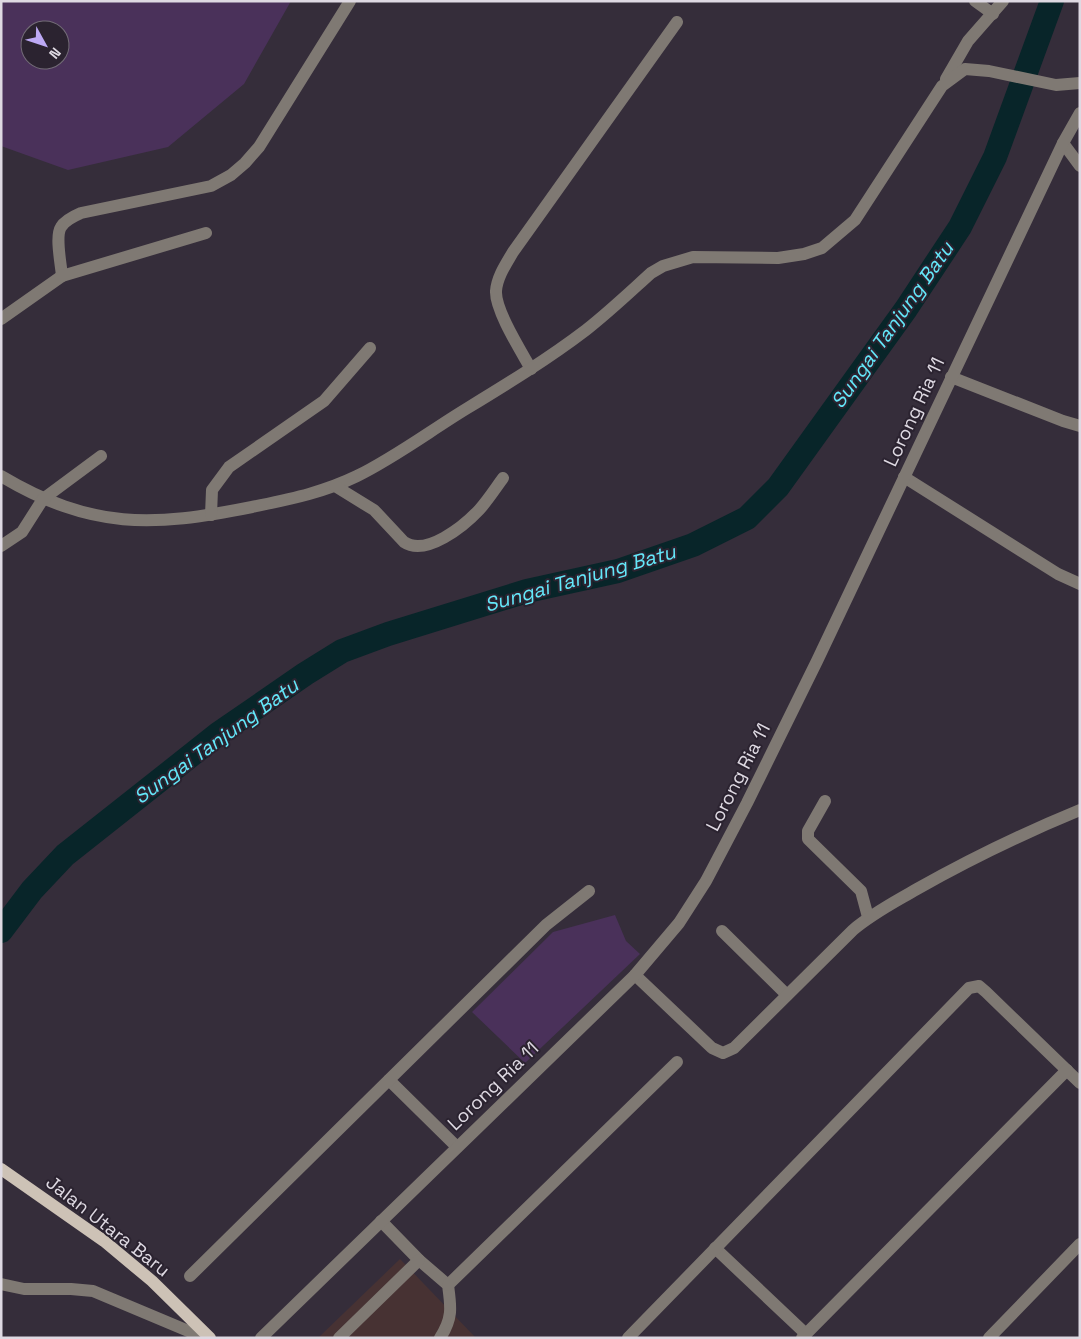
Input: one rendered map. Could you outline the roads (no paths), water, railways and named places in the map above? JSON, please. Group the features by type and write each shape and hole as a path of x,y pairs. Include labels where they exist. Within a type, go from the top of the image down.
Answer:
{"main road":[{"name":"Jalan Utara Baru","path":"1,1169 104,1241 152,1281 210,1338"}],"street":[{"path":"62,276 58,239 60,227 70,218 81,213 211,186 231,176 245,163 259,147 350,1"},
{"path":"975,1 993,14"},
{"path":"1,476 43,499 85,514 132,521 163,521 211,515 315,493 335,486 386,459 531,369 586,330 651,272 663,266 692,257 778,258 804,254 822,248 855,220 942,86 968,41 1003,1"},
{"path":"531,369 499,306 496,291 500,275 513,252 677,22"},
{"path":"942,86 965,69 989,71 1056,84 1080,83"},
{"name":"Lorong Ria 11","path":"262,1338 635,975 679,923 706,881 747,803 1063,143 1080,113"},
{"path":"1063,143 1080,166"},
{"path":"1,319 62,276 206,233"},
{"path":"211,515 212,490 229,467 324,401 370,348"},
{"path":"951,377 1080,426"},
{"path":"1,546 22,532 43,499 101,456"},
{"path":"904,477 1058,574 1080,584"},
{"path":"335,486 374,510 404,542 416,547 435,542 460,528 479,510 503,478"},
{"path":"825,801 808,831 808,839 861,891 868,917"},
{"path":"635,975 712,1048 723,1053 734,1048 868,917 960,865 1019,836 1080,810"},
{"path":"190,1276 546,925 589,891"},
{"path":"722,932 787,995"},
{"path":"628,1338 969,988 979,986 1080,1083"},
{"path":"448,1285 677,1062"},
{"path":"715,1248 804,1336 1067,1070"},
{"path":"389,1080 457,1147"},
{"path":"381,1222 419,1260 448,1285 450,1315 446,1328 440,1338"},
{"path":"989,1338 1080,1244"},
{"path":"339,1338 419,1260"},
{"path":"1,1284 24,1289 93,1291 205,1338"}],"waterway":[{"name":"Sungai Tanjung Batu","path":"1,931 32,890 65,855 218,734 342,651 388,634 527,591 618,571 693,545 747,518 778,487 906,309 960,227 995,157 1052,1"}]}
